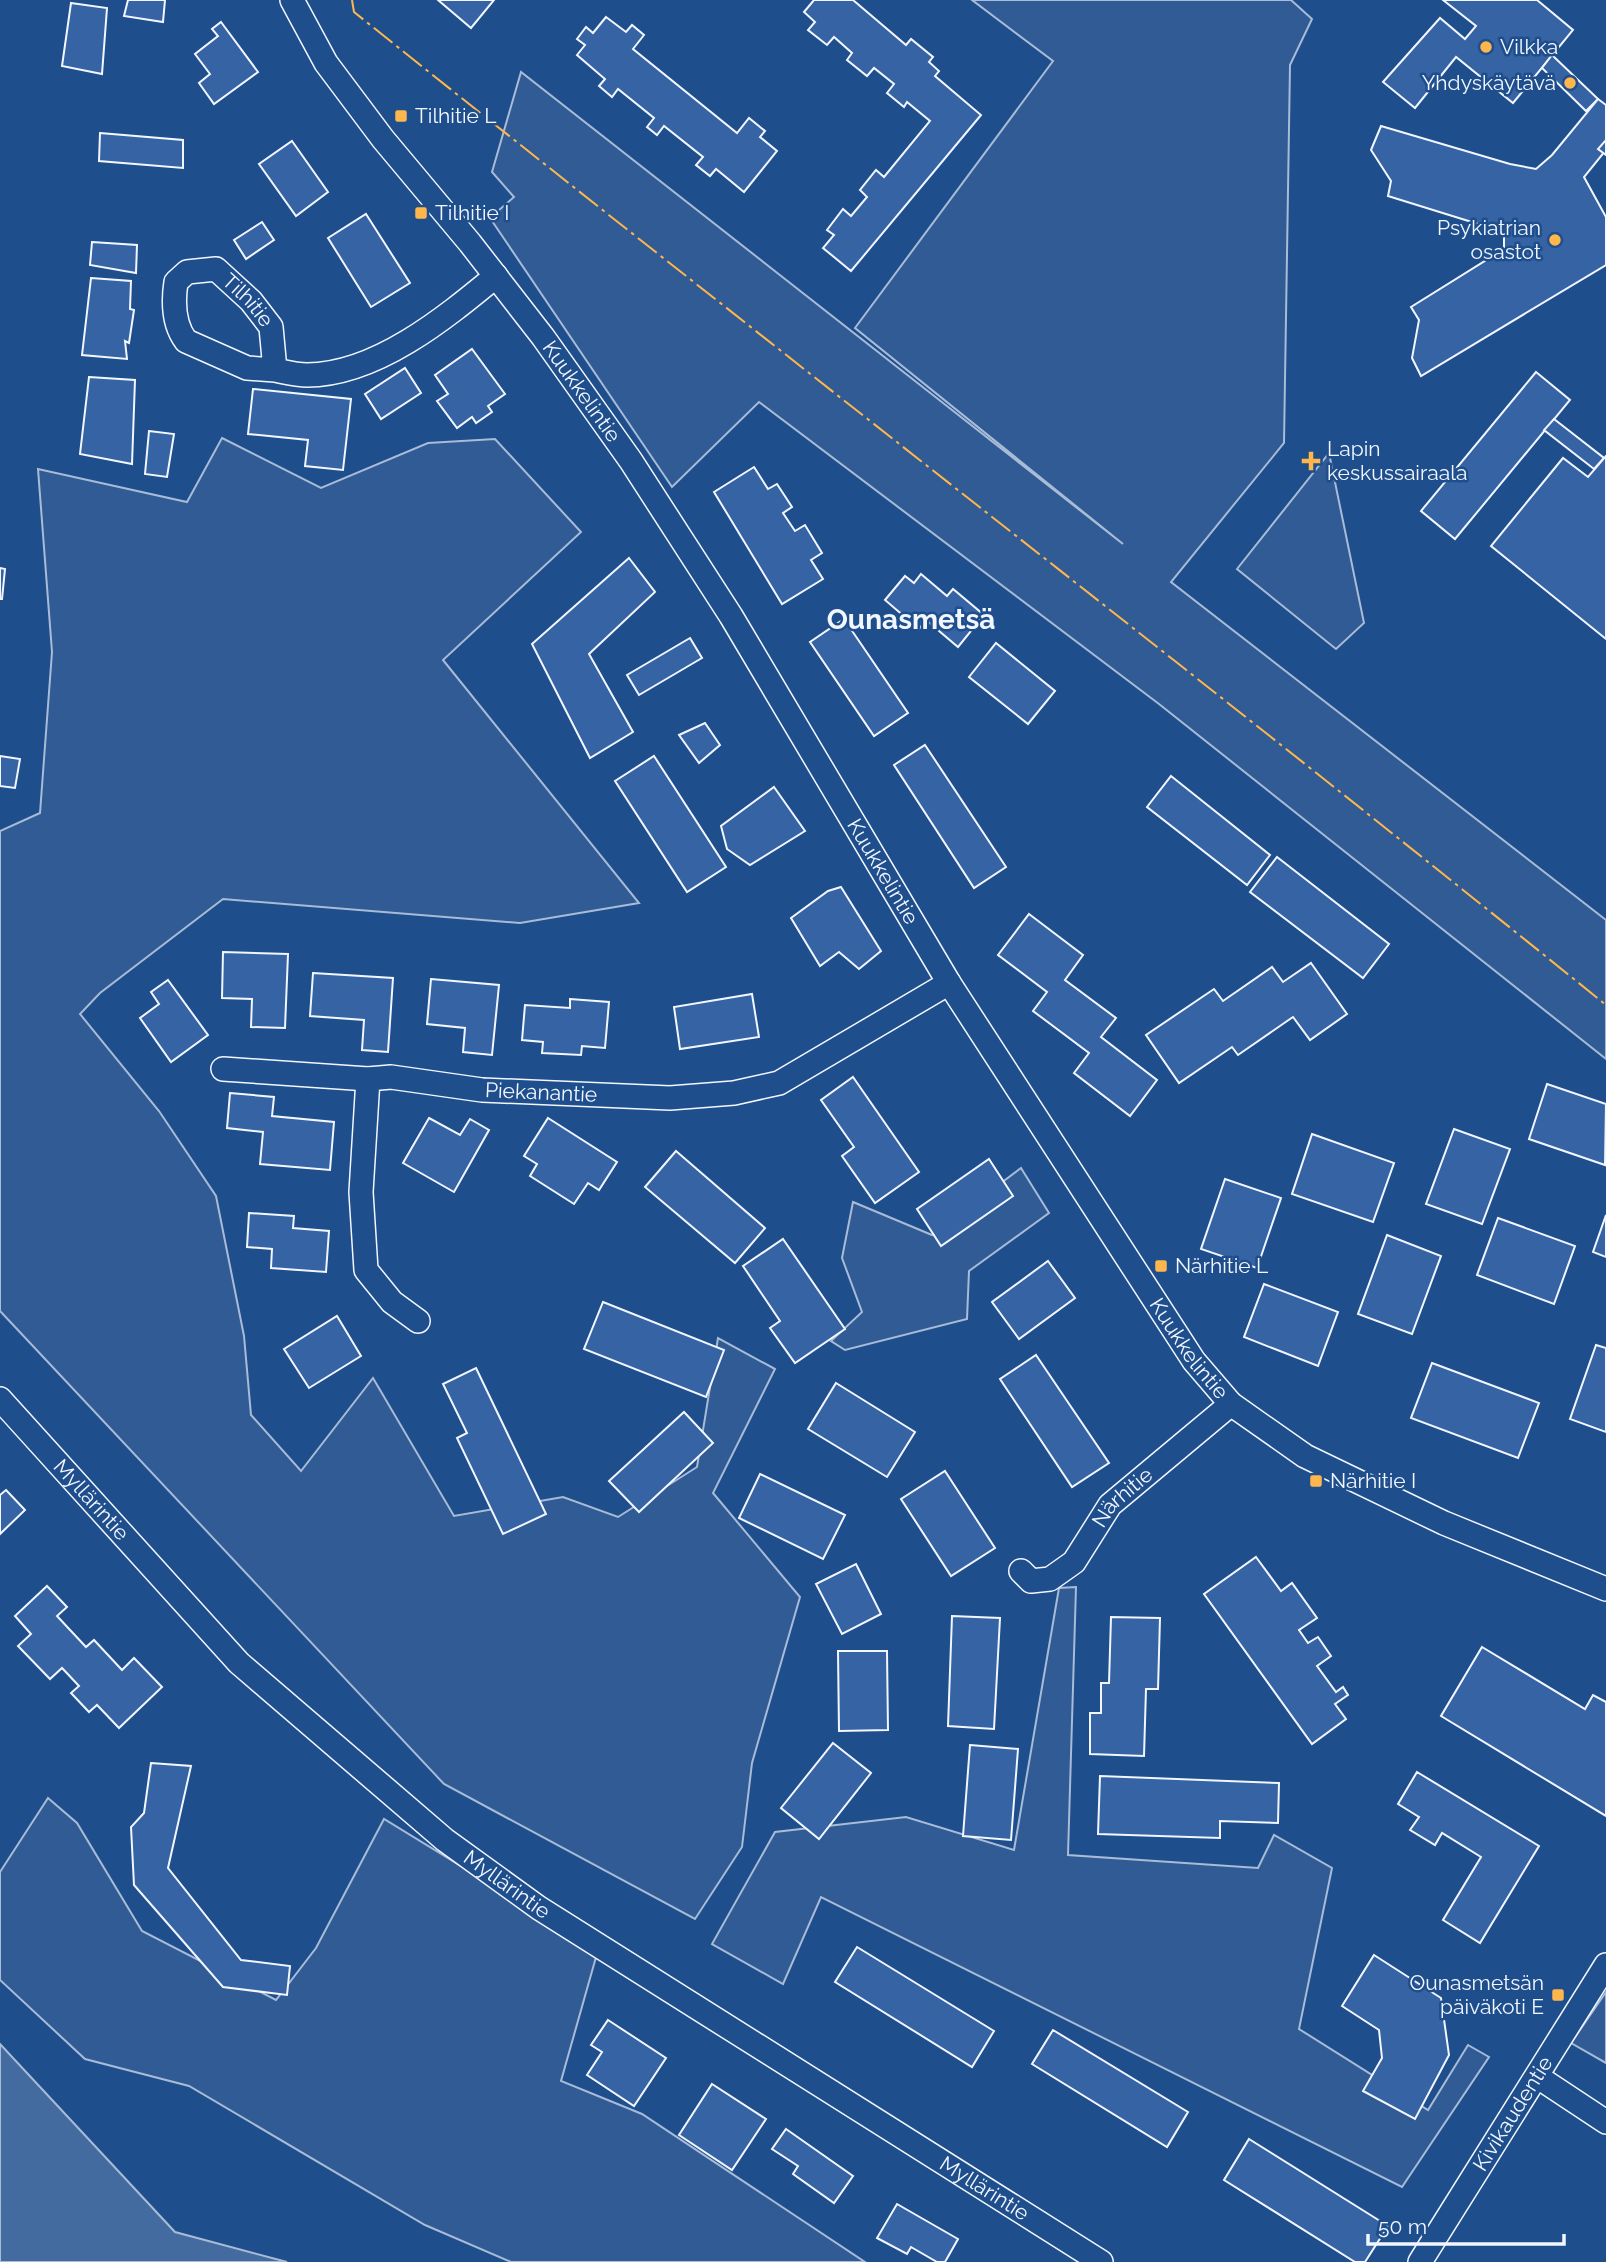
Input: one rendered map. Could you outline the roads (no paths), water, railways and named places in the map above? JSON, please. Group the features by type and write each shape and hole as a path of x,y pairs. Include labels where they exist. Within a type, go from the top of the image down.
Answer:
{"street":[{"name":"Kuukkelintie","path":"292,0 334,74 383,139 496,276 631,461 724,605 949,983 1194,1361 1231,1404 1305,1456 1444,1523 1606,1589"},
{"name":"Tilhitie","path":"275,370 271,327 251,301 216,269 187,272 176,282 173,303 180,334 186,341 247,368 307,375 346,370 375,361 464,302 496,276"},
{"name":"Piekanantie","path":"223,1069 368,1079 391,1077 482,1090 670,1098 734,1093 779,1083 949,983"},
{"path":"368,1079 361,1192 366,1270 391,1302 418,1321"},
{"name":"Myllärintie","path":"0,1399 239,1663 445,1840 538,1908 1101,2262"},
{"name":"Närhitie","path":"1021,1571 1031,1581 1050,1579 1074,1562 1110,1505 1231,1404"},
{"name":"Kivikaudentie","path":"1420,2262 1606,1965"},
{"path":"1538,2077 1606,2122"}],"place":[{"name":"Vilkka","path":"1486,47"},
{"name":"Yhdyskäytävä","path":"1570,83"},
{"name":"Tilhitie L","path":"401,116"},
{"name":"Tilhitie I","path":"421,213"},
{"name":"Psykiatrian osastot","path":"1555,240"},
{"name":"Lapin keskussairaala","path":"1311,461"},
{"name":"Närhitie L","path":"1161,1266"},
{"name":"Närhitie I","path":"1316,1481"},
{"name":"Ounasmetsän päiväkoti E","path":"1558,1995"}],"district":[{"name":"Ounasmetsä","path":"911,619"}]}
